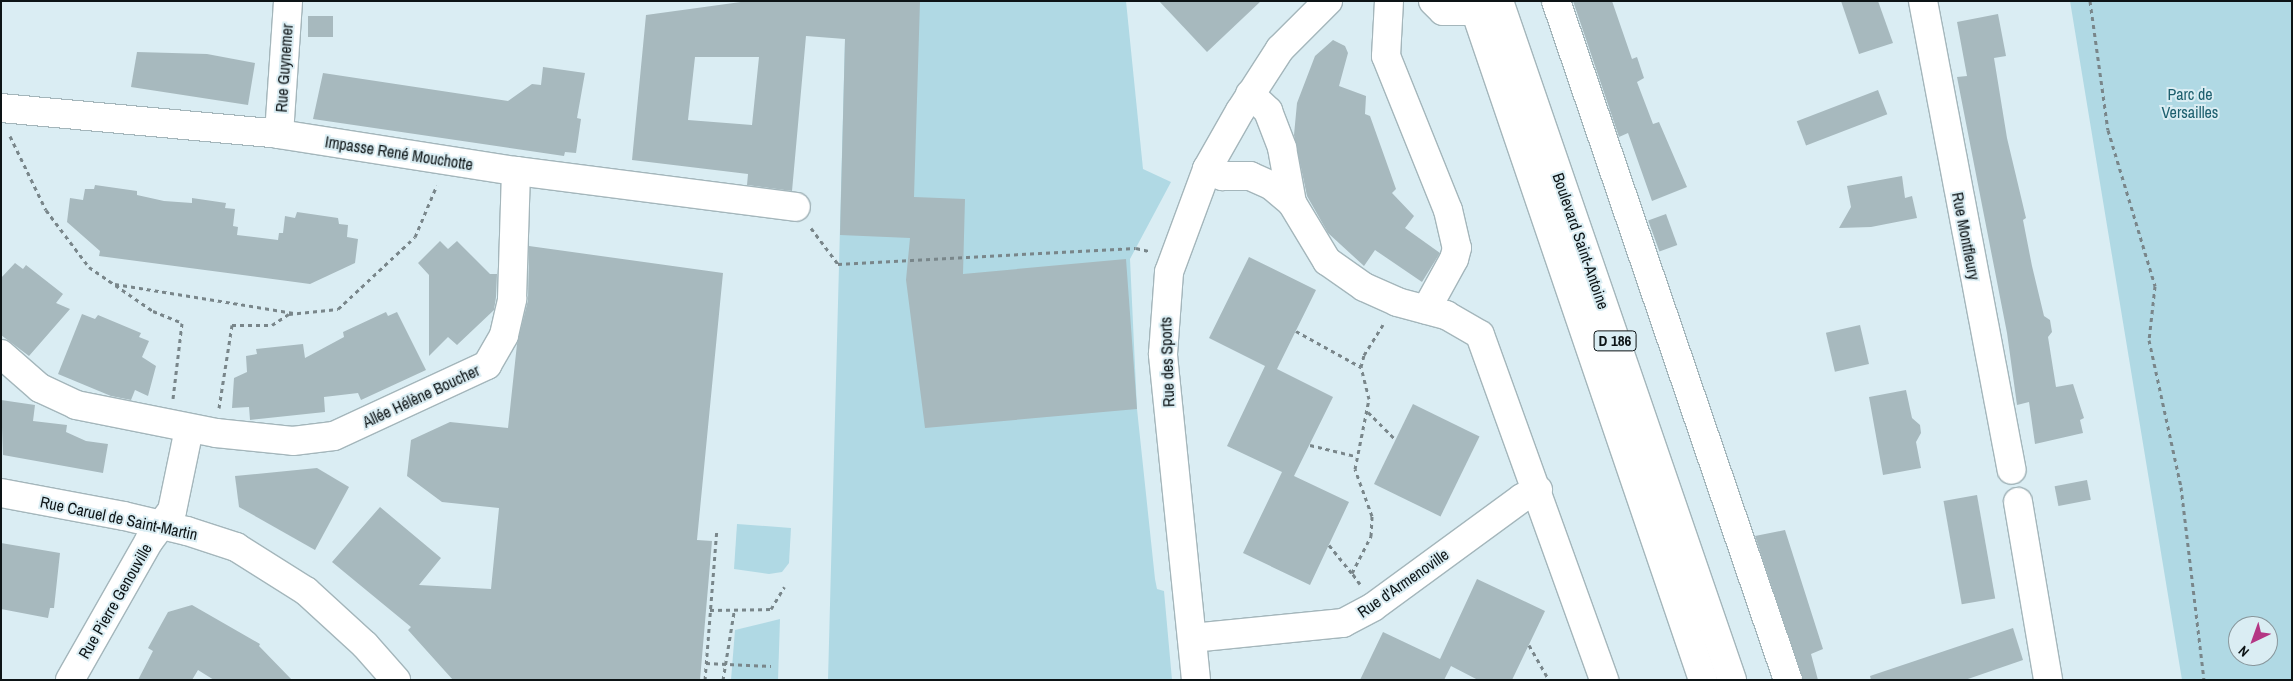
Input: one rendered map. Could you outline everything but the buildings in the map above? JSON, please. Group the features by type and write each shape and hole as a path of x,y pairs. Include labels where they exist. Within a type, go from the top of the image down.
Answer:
{"street":[{"name":"Rue Guynemer","path":"279,134 288,1"},
{"name":"Rue des Sports","path":"1196,680 1164,354 1164,321 1174,256 1207,169 1250,94 1280,49 1328,1"},
{"path":"1389,1 1386,56 1448,210 1457,248 1454,259 1426,310"},
{"path":"1433,1 1443,11 1488,4"},
{"path":"1556,1 1788,680"},
{"name":"Rue Montfleury","path":"1923,1 2012,470"},
{"name":"Boulevard Saint-Antoine","path":"1488,4 1703,680"},
{"name":"Boulevard Saint-Antoine","path":"1488,4 1732,680"},
{"path":"1250,94 1268,111 1282,148 1292,203"},
{"name":"Impasse René Mouchotte","path":"1,108 279,134 516,171 796,207"},
{"path":"1207,169 1222,176 1250,176 1272,186 1292,203 1327,261 1364,287 1397,302 1468,325 1480,335 1538,490 1604,680"},
{"name":"Allée Hélène Boucher","path":"1,354 40,388 76,405 216,433 293,441 334,436 487,365 504,335 512,299 516,171"},
{"path":"162,525 176,503 180,426"},
{"name":"Rue d'Armenoville","path":"1192,638 1342,623 1373,607 1522,498 1538,490"},
{"name":"Rue Caruel de Saint-Martin","path":"1,493 162,525 236,547 306,591 366,645 396,680"},
{"path":"2018,502 2048,680"},
{"name":"Rue Pierre Genouville","path":"70,680 87,648 162,525"}],"path":[{"path":"2090,1 2108,130 2155,286 2149,340 2181,487 2204,680"},
{"path":"1,108 14,147 46,210 89,267 153,311 182,323 180,426"},
{"path":"112,284 297,313 319,314 338,309 415,238 440,179 438,158"},
{"path":"796,207 838,264 1136,248 1174,256"},
{"path":"1352,573 1371,536 1372,516 1355,469 1356,456 1369,399 1361,367 1364,355 1397,302"},
{"path":"216,433 232,325 272,325 289,314 297,313"},
{"path":"1296,331 1361,367"},
{"path":"1367,412 1396,440"},
{"path":"1310,445 1356,456"},
{"path":"705,680 716,529"},
{"path":"1329,545 1352,573 1373,607"},
{"path":"710,610 734,612 771,609 784,587"},
{"path":"723,680 734,612"},
{"path":"1529,646 1549,680"},
{"path":"706,663 771,666"}],"green space":[{"path":"846,1 1126,1 1143,169 1171,182 1130,259 1137,409 1155,579 1157,589 1164,591 1172,680 828,680"},
{"name":"Parc de Versailles","path":"2070,1 2292,1 2292,680 2182,680"},
{"path":"737,524 791,528 789,563 782,572 769,574 734,569"},
{"path":"780,619 778,680 731,680 735,630"}]}
